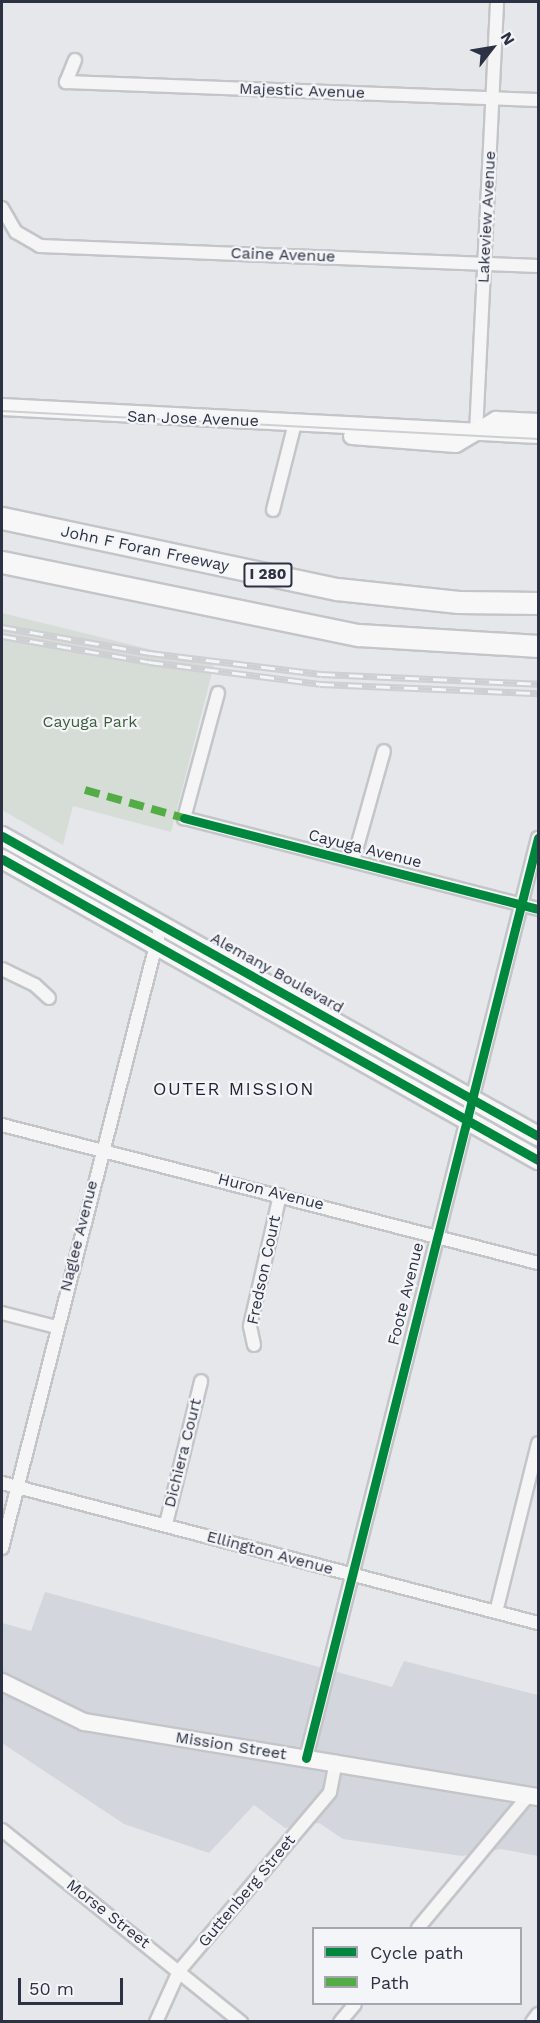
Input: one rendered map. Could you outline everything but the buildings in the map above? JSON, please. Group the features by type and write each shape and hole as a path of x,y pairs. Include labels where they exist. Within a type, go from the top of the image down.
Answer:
{"highway":[{"name":"John F Foran Freeway","path":"2,518 337,589 458,602 538,603"},
{"path":"2,562 359,635 538,646"}],"main road":[{"name":"San Jose Avenue","path":"2,396 59,412"},
{"name":"San Jose Avenue","path":"2,407 59,412 538,435"},
{"name":"San Jose Avenue","path":"476,433 496,420 538,422"},
{"name":"Alemany Boulevard","path":"2,836 538,1136"},
{"path":"2,859 538,1160"},
{"name":"Mission Street","path":"2,1682 84,1722 534,1796"}],"street":[{"name":"Lakeview Avenue","path":"476,433 497,2"},
{"name":"Majestic Avenue","path":"75,60 66,82 538,100"},
{"name":"Caine Avenue","path":"2,208 16,232 40,246 538,266"},
{"path":"273,510 295,423"},
{"name":"Cayuga Avenue","path":"218,693 184,818 538,909"},
{"path":"353,861 384,751"},
{"name":"Foote Avenue","path":"306,1758 437,1234 469,1121 520,904 538,838"},
{"name":"Naglee Avenue","path":"2,1548 100,1149 161,925"},
{"path":"2,969 35,985 49,998"},
{"name":"Huron Avenue","path":"2,1125 437,1234 538,1263"},
{"name":"Fredson Court","path":"254,1345 250,1326 280,1195"},
{"path":"2,1313 56,1327"},
{"name":"Dichiera Court","path":"165,1524 201,1381"},
{"path":"495,1612 538,1443"},
{"name":"Ellington Avenue","path":"2,1483 538,1623"},
{"name":"Guttenberg Street","path":"156,2022 179,1971 330,1792 336,1762"},
{"path":"420,1927 534,1796"},
{"name":"Morse Street","path":"2,1830 241,2022"},
{"path":"340,2022 354,2005"},
{"path":"532,2022 538,2014"}],"shaded area":[{"path":"45,1592 392,1687 404,1661 538,1695 538,1856 501,1849 462,1856 343,1839 319,1823 285,1828 254,1805 209,1853 124,1824 2,1743 2,1623 31,1631"}],"green space":[{"name":"Cayuga Park","path":"2,613 214,665 171,832 73,806 63,845 2,810"}],"tram line":[{"path":"2,411 538,439"}],"railway":[{"path":"2,627 150,653 321,674 538,684"},
{"path":"2,636 149,662 320,684 538,693"}],"marked path":[{"path":"85,790 184,818"}],"cycle path":[{"path":"184,818 538,909"},
{"path":"2,836 538,1136"},
{"path":"306,1758 538,838"},
{"path":"2,859 538,1160"}],"district":[{"name":"OUTER MISSION","path":"234,1089"}]}
